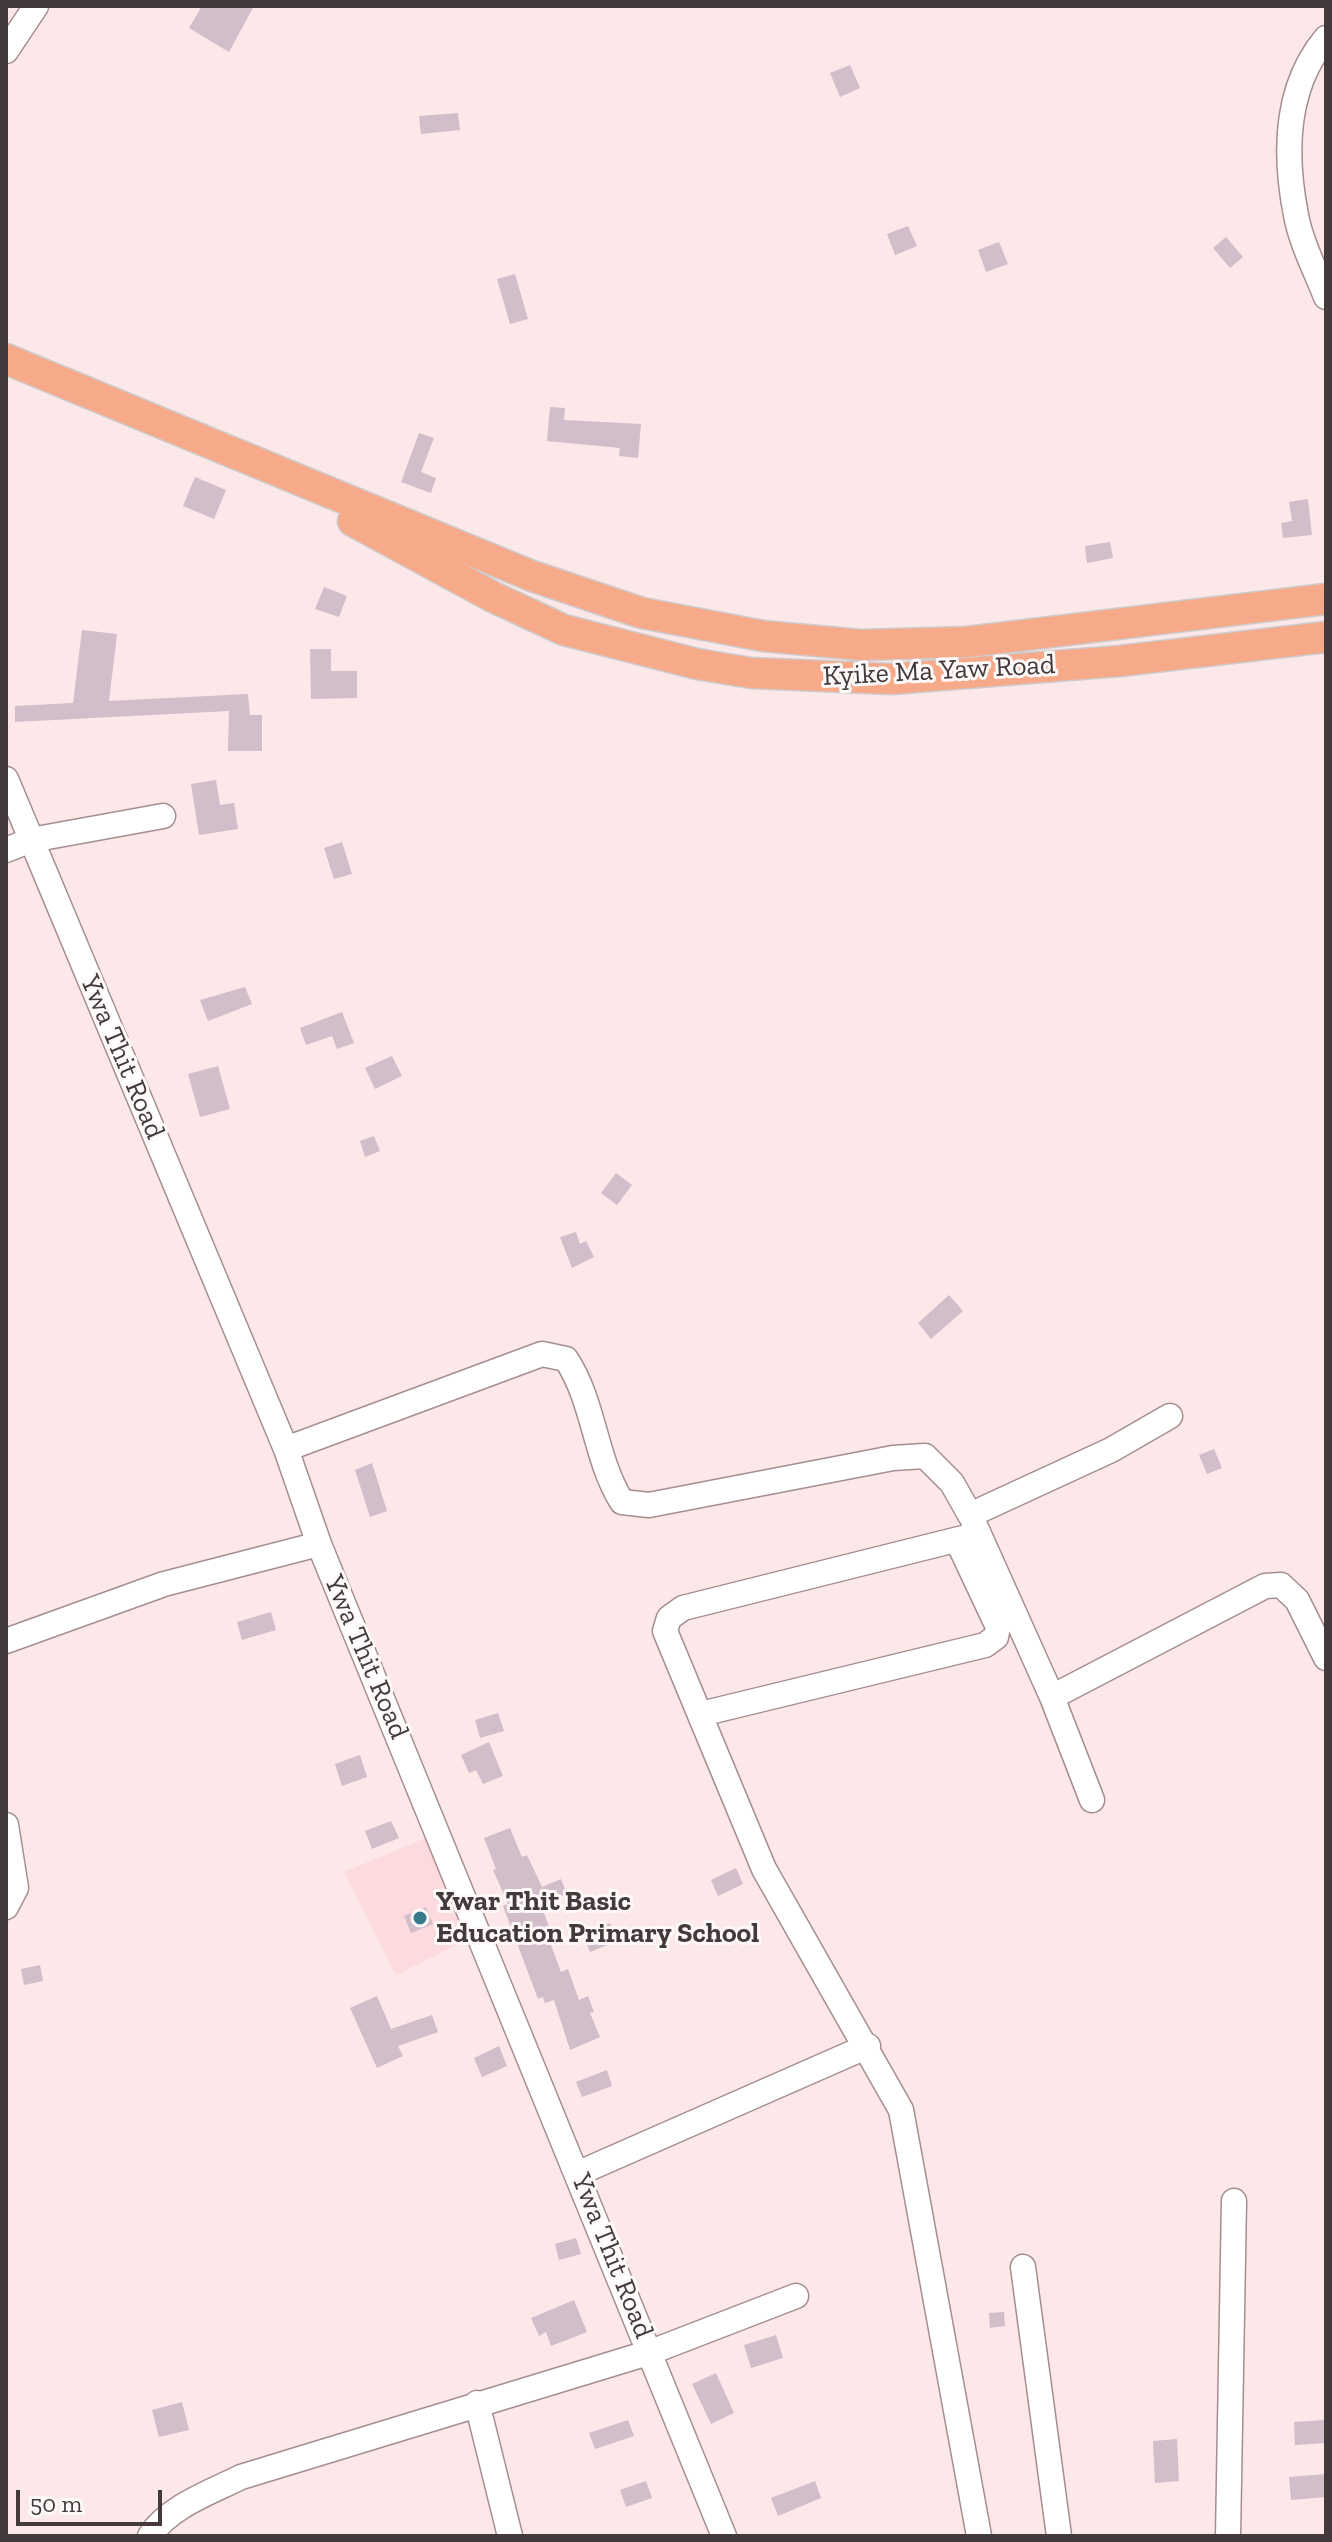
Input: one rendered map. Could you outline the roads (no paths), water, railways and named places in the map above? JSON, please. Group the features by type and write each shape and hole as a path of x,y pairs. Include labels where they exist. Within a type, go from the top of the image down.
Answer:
{"main road":[{"name":"Kyike Ma Yaw Road","path":"6,359 532,576 642,613 763,636 861,645 967,642 1326,599"},
{"name":"Kyike Ma Yaw Road","path":"264,464 367,528 564,630 697,664 751,673 891,679 1120,661 1326,637"}],"street":[{"path":"6,51 36,6"},
{"path":"1326,38 1307,61 1292,102 1290,158 1296,217 1326,297"},
{"name":"Ywa Thit Road","path":"6,779 286,1449 319,1544 579,2173 724,2536"},
{"path":"6,850 31,840 163,816"},
{"path":"286,1449 542,1354 566,1359 582,1383 607,1477 622,1502 649,1505 893,1458 925,1456 952,1483 998,1627 996,1637 985,1645 701,1714"},
{"path":"979,2536 901,2110 868,2046 764,1869 665,1631 669,1618 683,1608 969,1529 1170,1416"},
{"path":"969,1529 1052,1697 1092,1800"},
{"path":"6,1641 164,1584 319,1544"},
{"path":"1052,1697 1265,1586 1281,1585 1297,1600 1326,1658"},
{"path":"6,1825 16,1888 6,1907"},
{"path":"579,2173 868,2046"},
{"path":"1228,2536 1234,2201"},
{"path":"1023,2267 1059,2536"},
{"path":"153,2532 197,2498 241,2477 651,2352 796,2296"},
{"path":"477,2403 510,2536"}],"place":[{"name":"Ywar Thit Basic Education Primary School","path":"420,1918"}]}
